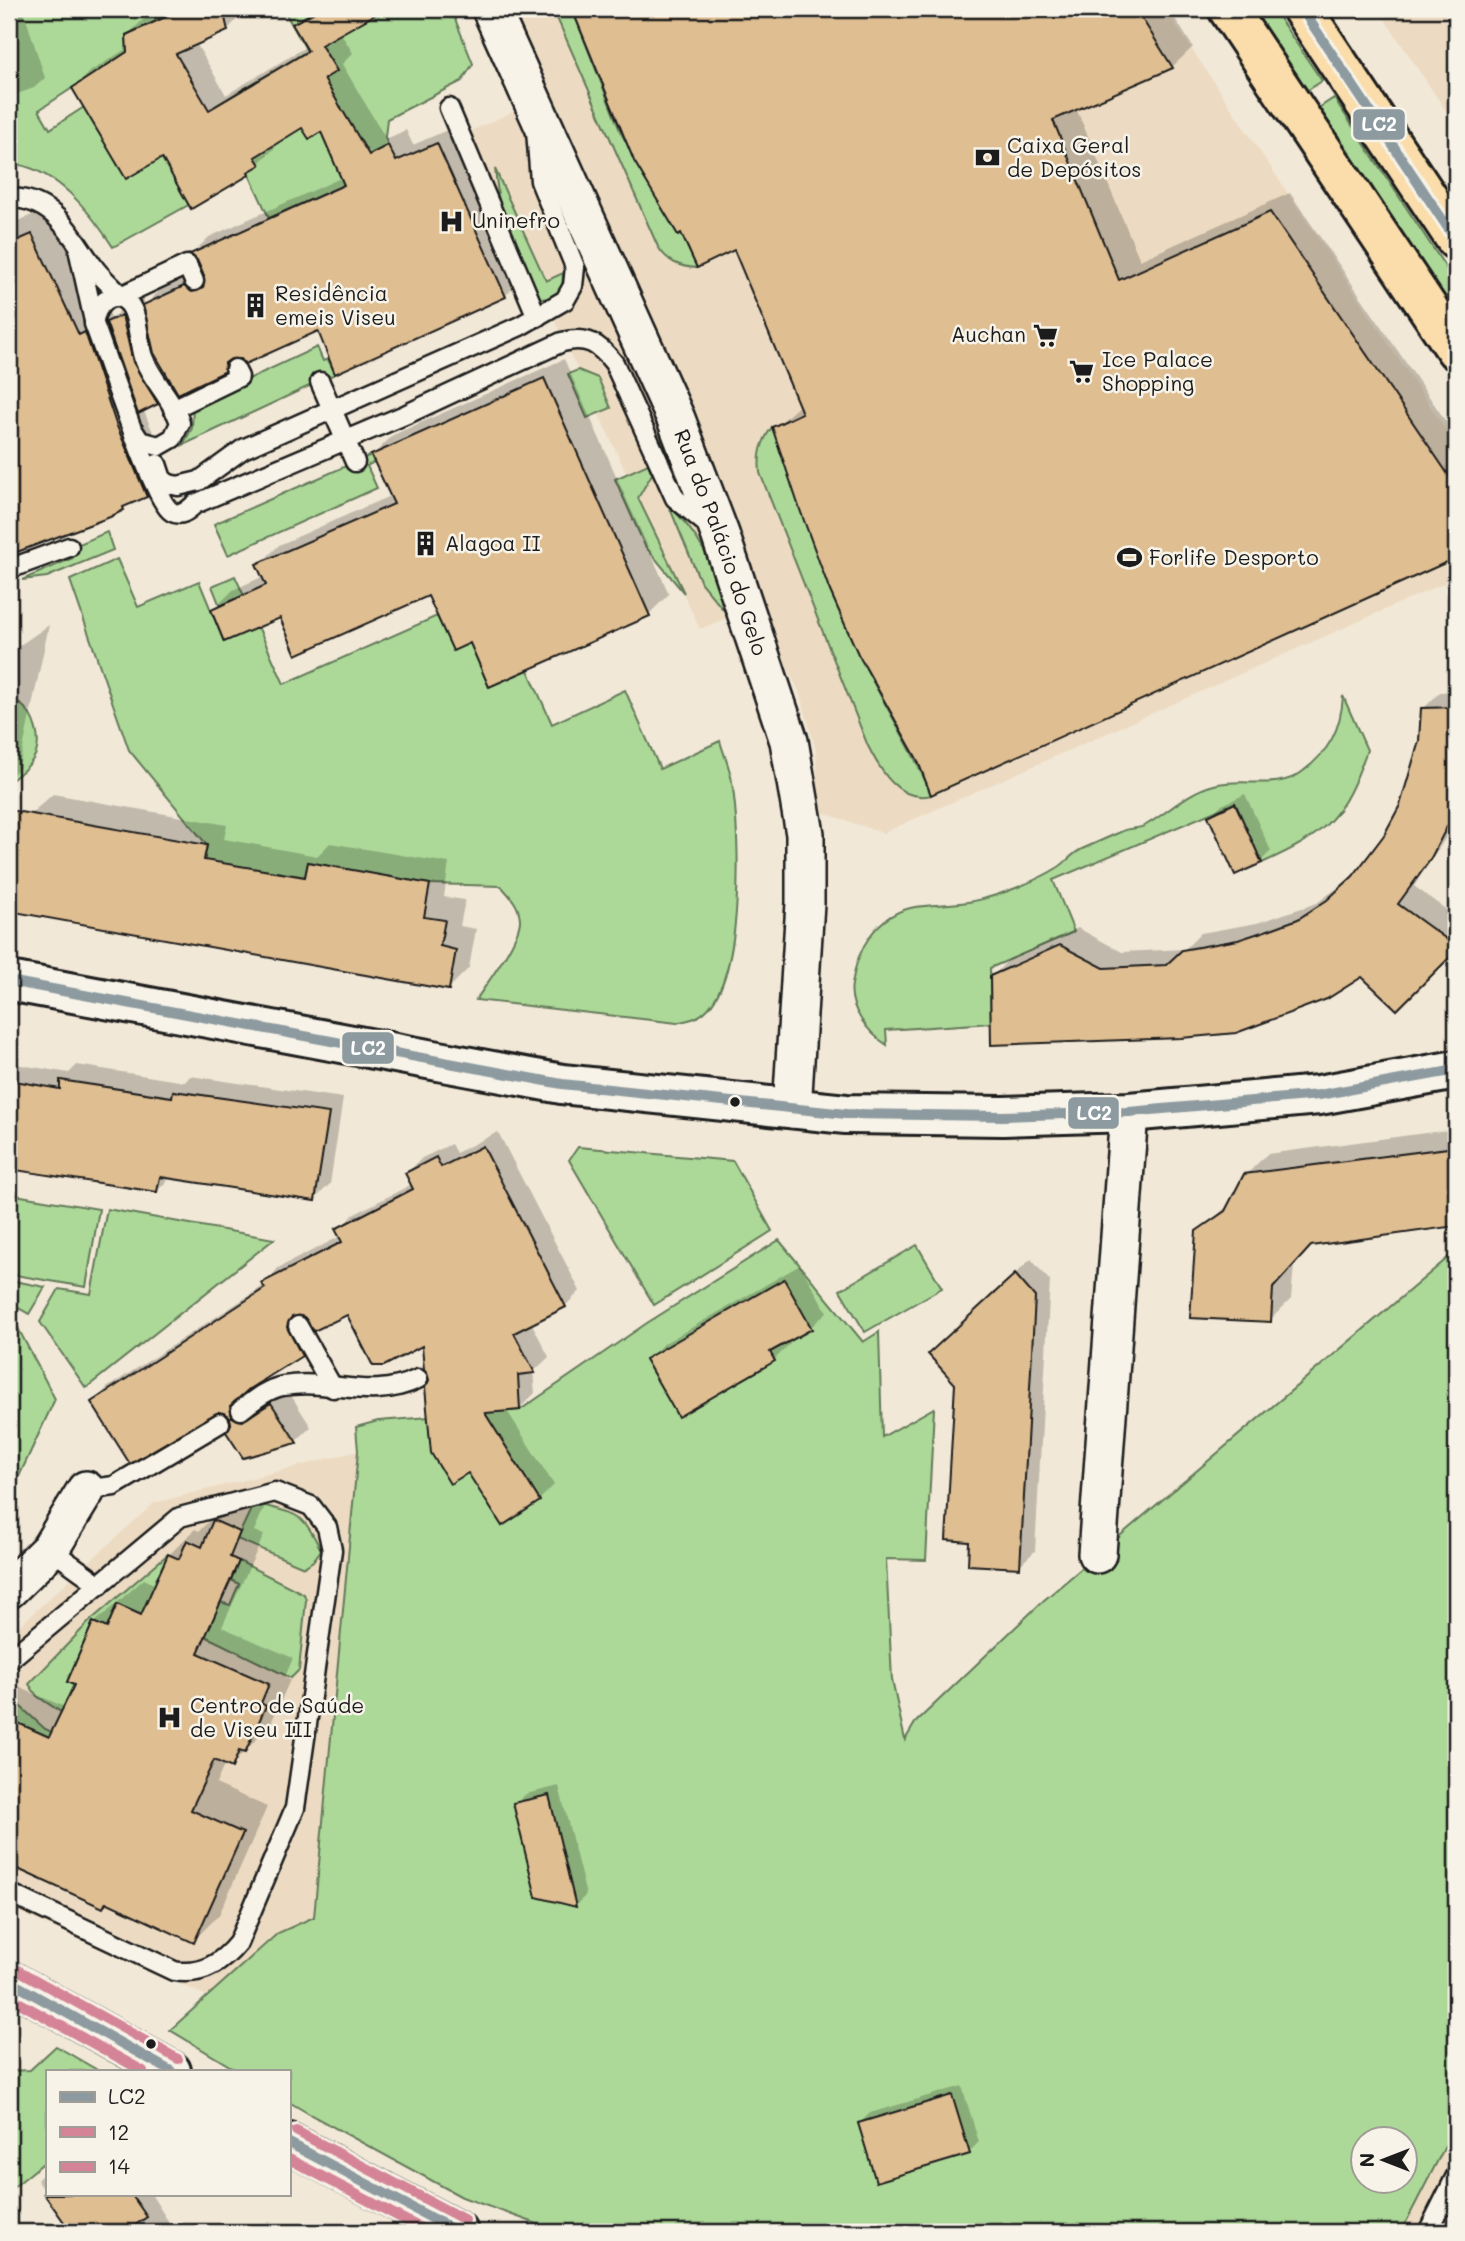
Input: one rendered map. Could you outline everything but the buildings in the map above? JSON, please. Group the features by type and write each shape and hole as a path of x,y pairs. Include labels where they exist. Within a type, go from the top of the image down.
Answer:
{"main road":[{"path":"1228,9 1456,350"},
{"path":"1302,9 1456,240"}],"street":[{"name":"Rua do Palácio do Gelo","path":"491,9 676,419 720,534 775,691 789,741 801,801 805,903 792,1109"},
{"path":"9,981 562,1084 792,1109 887,1115 1129,1112 1319,1095 1456,1070"},
{"path":"1097,1554 1129,1112"},
{"path":"9,1588 50,1549 86,1490"},
{"path":"9,1981 169,2070"},
{"path":"290,2144 448,2231"}],"lane":[{"path":"449,108 537,317"},
{"path":"159,446 157,467 162,479 169,484 187,485 199,481 237,453 537,317 570,294 575,267 540,181 536,110"},
{"path":"9,198 26,198 45,205 75,239 97,271 126,301 143,357 156,386 180,423 170,441 159,446 140,441 133,430"},
{"path":"75,239 94,324 133,430 164,505 177,514 184,514 195,504 562,342 584,338 602,348 614,363 676,498 720,534"},
{"path":"94,324 96,309 103,301 114,298 126,301 187,265 194,281"},
{"path":"173,409 239,377 235,369"},
{"path":"320,382 355,461"},
{"path":"9,569 69,547"},
{"path":"298,1326 333,1388"},
{"path":"240,1410 264,1393 282,1386 376,1391 400,1388 418,1379"},
{"path":"86,1490 114,1486 220,1423"},
{"path":"9,1660 180,1517 275,1492 299,1499 320,1515 327,1527 332,1550 295,1808 238,1943 226,1957 202,1970 174,1971 9,1893"},
{"path":"50,1549 100,1585"},
{"path":"1428,2232 1456,2176"}],"shaded area":[{"name":"Ice Palace Shopping","path":"502,9 1165,9 1456,445 1456,578 883,833 818,811 816,750 799,691 756,606 700,629 466,133 541,99"},
{"path":"1378,9 1456,9 1456,126"},
{"name":"Centro de Saúde de Viseu III","path":"358,1451 314,1917 278,1933 207,1996 9,1908 9,1635 154,1503"},
{"path":"1456,2125 1456,2232 1401,2232"}],"green space":[{"path":"9,9 183,9 126,35 127,52 39,110 50,129 101,96 218,127 215,106 307,51 283,9 451,9 473,64 462,81 387,119 385,137 388,145 373,153 374,156 344,185 269,218 248,172 113,247 82,205 56,182 26,166 9,163"},
{"path":"553,9 572,9 621,133 678,234 681,233 697,268 674,263 658,247"},
{"path":"1251,9 1273,9 1322,81 1305,92"},
{"path":"1334,98 1456,283 1456,321 1317,109"},
{"path":"495,169 546,281 563,273 562,290 553,298 535,296 500,211"},
{"path":"317,347 323,361 328,359 335,374 183,445 192,428 193,405"},
{"path":"578,370 598,378 611,408 587,418 568,374"},
{"path":"772,427 845,625 931,795 909,794 900,789 878,765 868,746 760,473 761,449"},
{"path":"371,455 374,462 367,466 377,488 228,555 214,524"},
{"path":"648,464 652,474 638,498 684,593 645,546 615,479"},
{"path":"669,506 701,545 732,620 701,583"},
{"path":"107,532 113,550 47,577 22,580 73,558 70,548"},
{"path":"117,559 138,607 199,581 224,642 244,633 230,602 220,606 212,586 235,576 284,684 437,616 453,650 470,643 489,687 528,670 552,724 625,690 660,769 720,741 732,782 738,871 732,945 725,977 713,1002 697,1017 677,1023 476,1000 503,960 519,927 518,909 501,886 430,884 308,863 305,877 249,868 243,898 199,891 207,845 129,750 70,580"},
{"path":"1343,696 1367,750 1350,792 1340,808 1330,821 1302,843 1262,863 1234,803 1053,880 1074,932 990,968 991,1023 886,1030 887,1045 873,1034 861,1019 856,1011 852,993 858,958 871,935 889,917 915,907 970,902 1018,887 1057,868 1082,849 1125,830 1144,826 1204,788 1225,783 1271,782 1292,778 1320,756 1332,739 1340,719"},
{"path":"19,703 33,721 38,744 31,762 9,782 9,751"},
{"path":"578,1147 733,1161 772,1231 654,1305 569,1160"},
{"path":"9,1194 99,1209 86,1287 9,1274"},
{"path":"107,1209 274,1239 86,1388 40,1322 59,1289 91,1294"},
{"path":"779,1240 863,1342 879,1332 882,1437 934,1408 926,1560 886,1559 892,1680 905,1740 915,1723 1043,1601 1456,1251 1456,2125 1420,2195 1420,2126 1350,2126 1350,2196 1420,2196 1401,2232 560,2232 462,2197 290,2103 290,2070 236,2070 170,2030 278,1933 314,1917 358,1451 356,1427 378,1421 520,1410 647,1323"},
{"path":"917,1245 942,1288 865,1332 840,1290"},
{"path":"9,1280 45,1287 29,1314 9,1303"},
{"path":"9,1322 17,1326 55,1399 9,1498"},
{"path":"262,1505 293,1514 304,1522 321,1550 313,1561 304,1567 237,1539 251,1509"},
{"path":"168,1554 156,1580 151,1619 117,1604 107,1628 93,1622 67,1682 74,1685 68,1698 77,1723 37,1696 29,1684 91,1620"},
{"path":"239,1561 304,1594 306,1600 299,1670 291,1678 205,1636 220,1602 230,1605 239,1584 231,1580"},
{"path":"9,1696 45,1729 88,1748 63,1743 9,1719"},
{"path":"56,2046 97,2070 46,2070 46,2161 9,2191 9,2071 30,2070"}],"transit line":[{"name":"LC2","path":"1302,9 1456,240"},
{"name":"LC2","path":"9,981 562,1084 846,1114 1003,1116 1129,1112 1319,1095 1456,1070"},
{"name":"14","path":"16,1969 178,2059"},
{"name":"LC2","path":"9,1981 169,2070"},
{"name":"12","path":"9,1997 141,2070"},
{"name":"14","path":"296,2131 465,2220"},
{"name":"LC2","path":"290,2144 458,2232"},
{"name":"12","path":"290,2160 428,2232"}],"place":[{"name":"Caixa Geral de Depósitos","path":"987,158"},
{"name":"Uninefro","path":"452,221"},
{"name":"Residência emeis Viseu","path":"255,306"},
{"name":"Auchan","path":"1046,335"},
{"name":"Ice Palace Shopping","path":"1082,372"},
{"name":"Alagoa II","path":"425,544"},
{"name":"Forlife Desporto","path":"1129,558"},
{"name":"Centro de Saúde de Viseu III","path":"170,1718"}]}
